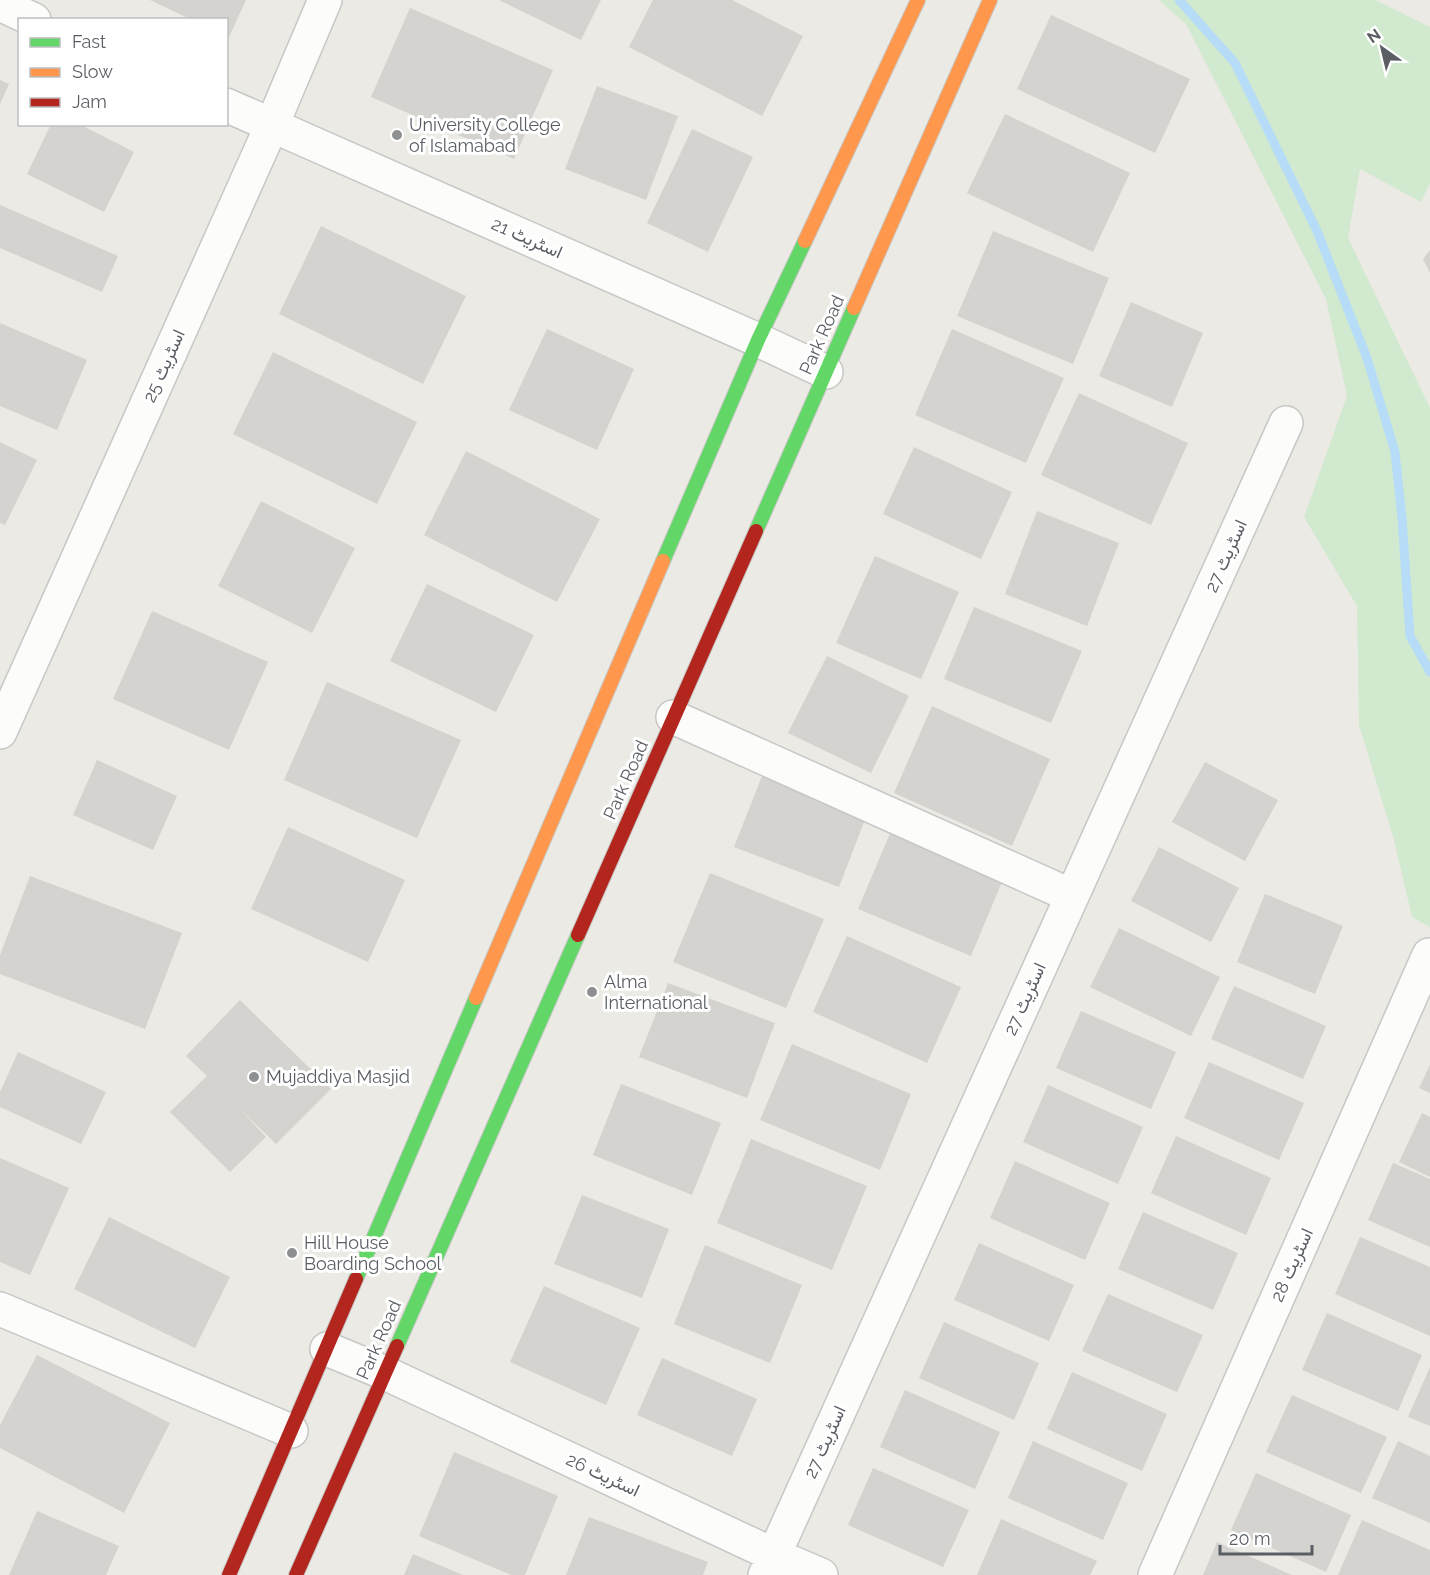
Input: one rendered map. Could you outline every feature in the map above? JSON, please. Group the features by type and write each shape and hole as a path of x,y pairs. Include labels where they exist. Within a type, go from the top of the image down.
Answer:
{"street":[{"name":"اسٹریٹ 25","path":"0,732 272,125 325,0"},
{"path":"229,1575 758,340 918,0"},
{"name":"Park Road","path":"297,1575 990,0"},
{"path":"0,4 30,18"},
{"name":"اسٹریٹ 21","path":"228,106 826,372"},
{"name":"اسٹریٹ 27","path":"770,1565 1286,423"},
{"path":"673,717 1072,896"},
{"name":"اسٹریٹ 28","path":"1155,1575 1429,955"},
{"path":"0,1309 291,1431"},
{"name":"اسٹریٹ 26","path":"327,1349 385,1372 770,1565 821,1575"}],"green space":[{"path":"1159,0 1375,0 1430,27 1430,183 1421,202 1360,169 1348,238 1430,408 1430,927 1412,917 1394,840 1359,725 1357,606 1304,517 1347,396 1326,299 1186,24"}],"building":[{"path":"150,0 246,0 229,37 228,18 188,18"},
{"path":"499,0 601,0 581,40"},
{"path":"653,0 732,0 803,36 762,116 629,47"},
{"path":"410,8 553,70 514,159 371,97"},
{"path":"1051,15 1190,79 1155,153 1017,89"},
{"path":"0,80 9,84 0,104"},
{"path":"597,86 678,116 646,200 565,169"},
{"path":"1005,114 1130,173 1093,252 967,193"},
{"path":"50,126 83,126 134,152 104,212 27,174"},
{"path":"692,129 753,157 708,252 647,223"},
{"path":"0,205 118,256 102,292 0,248"},
{"path":"321,226 466,296 423,384 279,314"},
{"path":"993,231 1109,278 1073,364 957,316"},
{"path":"1430,250 1430,273 1423,259"},
{"path":"1131,302 1203,333 1172,407 1099,376"},
{"path":"0,323 87,360 57,430 0,406"},
{"path":"547,329 634,369 597,450 509,410"},
{"path":"952,329 1064,378 1026,463 915,415"},
{"path":"273,352 417,422 377,504 233,434"},
{"path":"1079,393 1188,443 1151,525 1041,475"},
{"path":"0,442 37,460 5,525 0,523"},
{"path":"914,447 1012,492 981,559 883,514"},
{"path":"466,451 600,519 557,602 424,535"},
{"path":"261,501 355,548 312,633 218,586"},
{"path":"1037,511 1119,543 1087,626 1005,594"},
{"path":"875,556 959,592 921,679 836,643"},
{"path":"427,584 534,635 496,712 390,661"},
{"path":"974,607 1082,651 1051,723 944,679"},
{"path":"152,611 268,662 229,750 113,699"},
{"path":"827,656 909,696 871,773 788,733"},
{"path":"327,682 461,740 417,838 284,780"},
{"path":"932,706 1050,759 1012,846 894,793"},
{"path":"97,760 177,796 153,850 73,815"},
{"path":"1205,762 1278,800 1245,861 1172,822"},
{"path":"762,776 866,817 839,887 734,847"},
{"path":"288,827 405,880 368,962 251,909"},
{"path":"891,831 1004,877 971,956 858,909"},
{"path":"1159,847 1239,888 1211,942 1131,901"},
{"path":"710,873 824,919 786,1008 673,962"},
{"path":"30,876 182,933 145,1029 0,974 0,955"},
{"path":"1265,894 1343,926 1315,994 1237,962"},
{"path":"1119,928 1220,977 1191,1036 1090,987"},
{"path":"847,936 961,987 927,1063 813,1012"},
{"path":"668,983 775,1023 747,1098 639,1057"},
{"path":"1234,986 1326,1026 1303,1079 1211,1039"},
{"path":"240,1000 331,1089 276,1144 240,1109 266,1137 230,1172 170,1112 207,1076 186,1056"},
{"path":"1081,1011 1176,1052 1151,1109 1056,1068"},
{"path":"792,1044 911,1094 880,1170 760,1120"},
{"path":"18,1052 106,1092 81,1144 0,1107 0,1092"},
{"path":"1209,1062 1304,1103 1279,1160 1184,1118"},
{"path":"1430,1065 1430,1093 1419,1088"},
{"path":"621,1084 721,1123 692,1195 593,1155"},
{"path":"1048,1085 1143,1127 1118,1184 1023,1142"},
{"path":"1422,1113 1430,1117 1430,1177 1399,1162"},
{"path":"1176,1136 1271,1178 1246,1235 1151,1193"},
{"path":"751,1139 867,1186 832,1270 717,1223"},
{"path":"0,1158 69,1188 30,1275 0,1262"},
{"path":"1015,1161 1110,1203 1085,1260 990,1218"},
{"path":"1393,1163 1430,1179 1430,1247 1368,1220"},
{"path":"582,1195 669,1229 642,1298 554,1264"},
{"path":"1143,1212 1238,1253 1213,1310 1118,1269"},
{"path":"109,1217 230,1277 195,1348 74,1289"},
{"path":"1360,1237 1430,1267 1430,1336 1335,1294"},
{"path":"979,1243 1074,1285 1049,1341 954,1300"},
{"path":"705,1245 802,1285 770,1363 674,1324"},
{"path":"544,1286 640,1328 606,1405 510,1362"},
{"path":"1108,1294 1203,1335 1177,1392 1082,1351"},
{"path":"1327,1313 1422,1355 1398,1411 1302,1370"},
{"path":"944,1322 1039,1363 1014,1420 919,1378"},
{"path":"37,1355 170,1423 124,1513 0,1448 0,1425"},
{"path":"662,1358 757,1399 732,1456 637,1415"},
{"path":"1430,1367 1430,1426 1408,1417"},
{"path":"1072,1372 1167,1414 1142,1471 1047,1429"},
{"path":"905,1390 1000,1432 975,1489 880,1447"},
{"path":"1292,1395 1387,1437 1361,1493 1266,1452"},
{"path":"1033,1441 1128,1483 1103,1540 1008,1498"},
{"path":"1398,1441 1430,1456 1430,1523 1372,1498"},
{"path":"454,1452 558,1496 525,1575 511,1575 419,1536"},
{"path":"873,1468 969,1510 943,1567 848,1525"},
{"path":"1256,1473 1351,1515 1326,1572 1231,1530"},
{"path":"37,1511 119,1546 106,1575 9,1575"},
{"path":"589,1517 708,1562 703,1575 566,1575"},
{"path":"1001,1519 1097,1561 1090,1575 977,1575"},
{"path":"1362,1520 1430,1550 1430,1575 1338,1575"},
{"path":"1217,1542 1292,1575 1203,1575"},
{"path":"413,1554 463,1575 404,1575"}],"waterway":[{"path":"1179,0 1235,63 1317,231 1367,358 1395,452 1410,636 1430,672"}],"traffic: fast":[{"path":"663,561 758,340 805,241"},
{"path":"756,531 854,308"},
{"path":"397,1346 578,935"},
{"path":"356,1279 476,998"}],"traffic: slow":[{"path":"805,241 918,0"},
{"path":"854,308 990,0"},
{"path":"476,998 663,561"}],"traffic: jam":[{"path":"578,935 756,531"},
{"path":"229,1575 356,1279"},
{"path":"296,1575 397,1346"}],"place":[{"name":"University College of Islamabad","path":"397,135"},
{"name":"Alma International","path":"592,992"},
{"name":"Mujaddiya Masjid","path":"254,1077"},
{"name":"Hill House Boarding School","path":"292,1253"}]}
